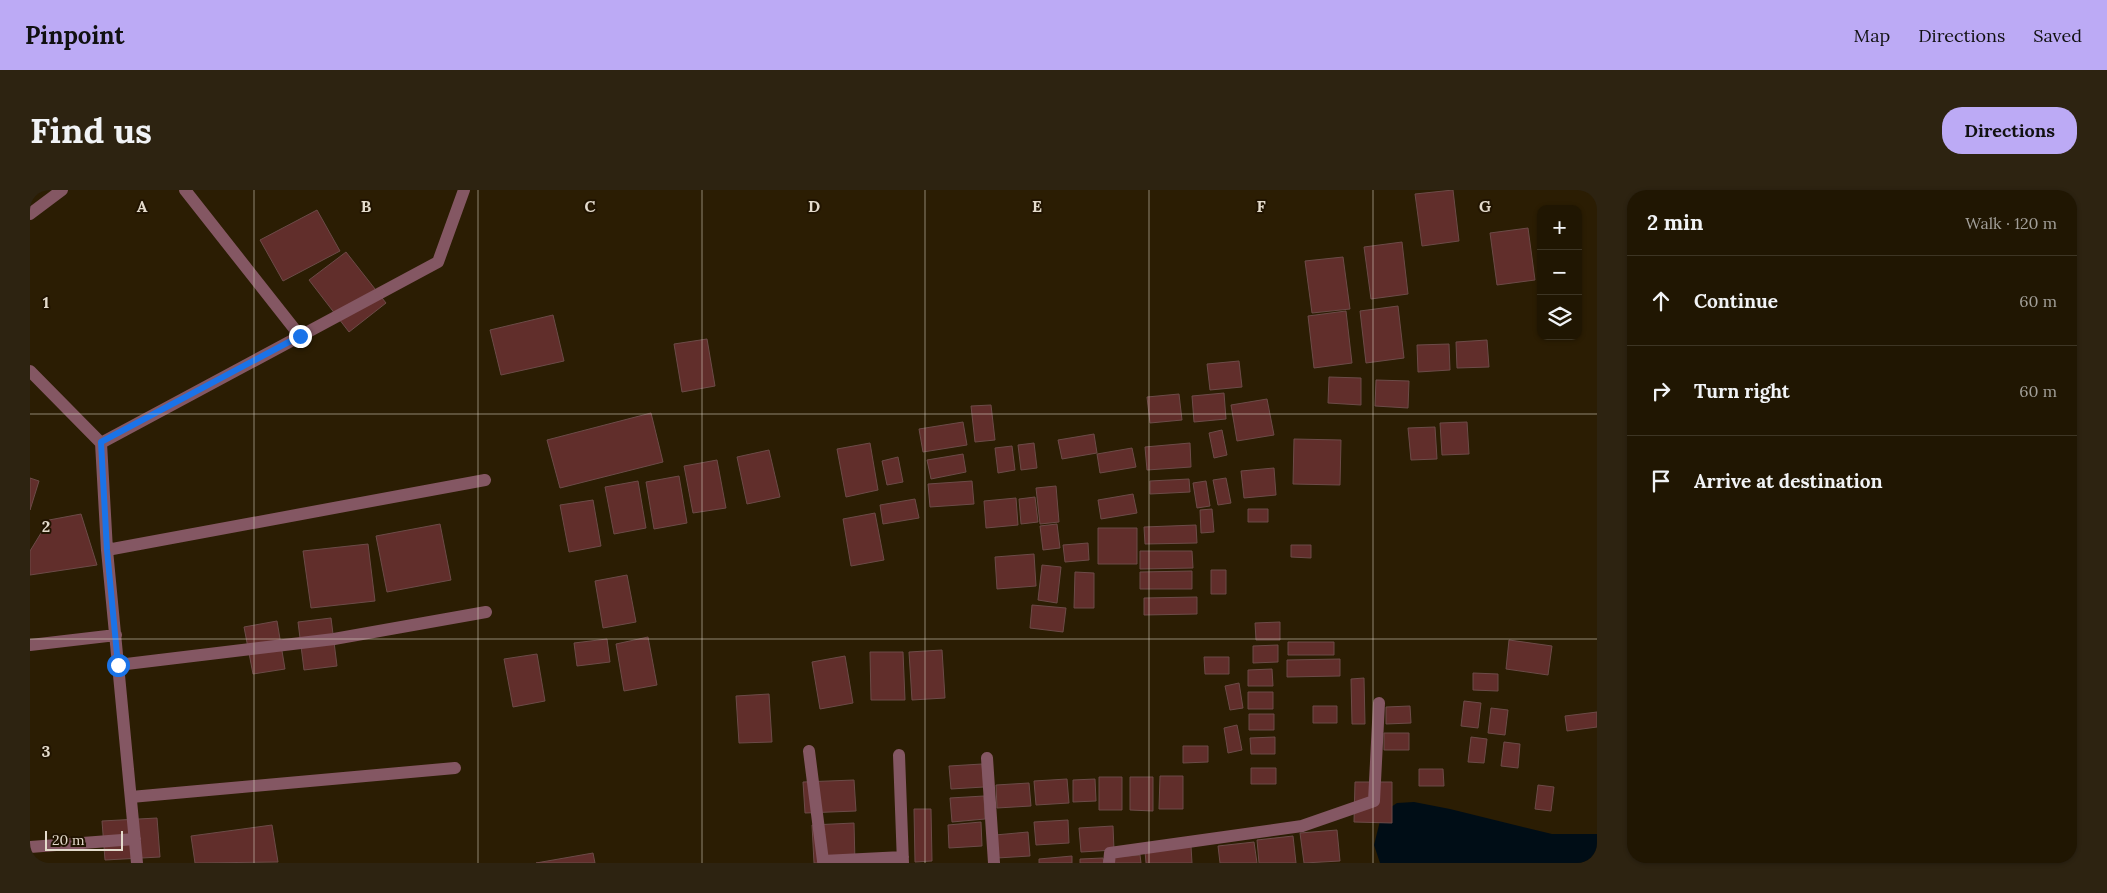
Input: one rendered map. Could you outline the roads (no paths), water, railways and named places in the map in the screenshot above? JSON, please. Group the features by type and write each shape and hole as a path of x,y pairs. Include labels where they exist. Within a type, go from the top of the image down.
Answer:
{"street":[{"path":"30,214 62,190"},
{"path":"185,190 300,336"},
{"path":"101,442 438,262 464,190"},
{"path":"30,370 101,442 107,550 137,863"},
{"path":"107,550 485,480"},
{"path":"118,665 334,639 486,612"},
{"path":"30,645 116,635"},
{"path":"1109,863 1110,853 1302,826 1374,800 1379,703"},
{"path":"809,752 823,861 903,860 899,755"},
{"path":"987,758 994,863"},
{"path":"131,797 455,768"},
{"path":"30,847 135,839"}]}
